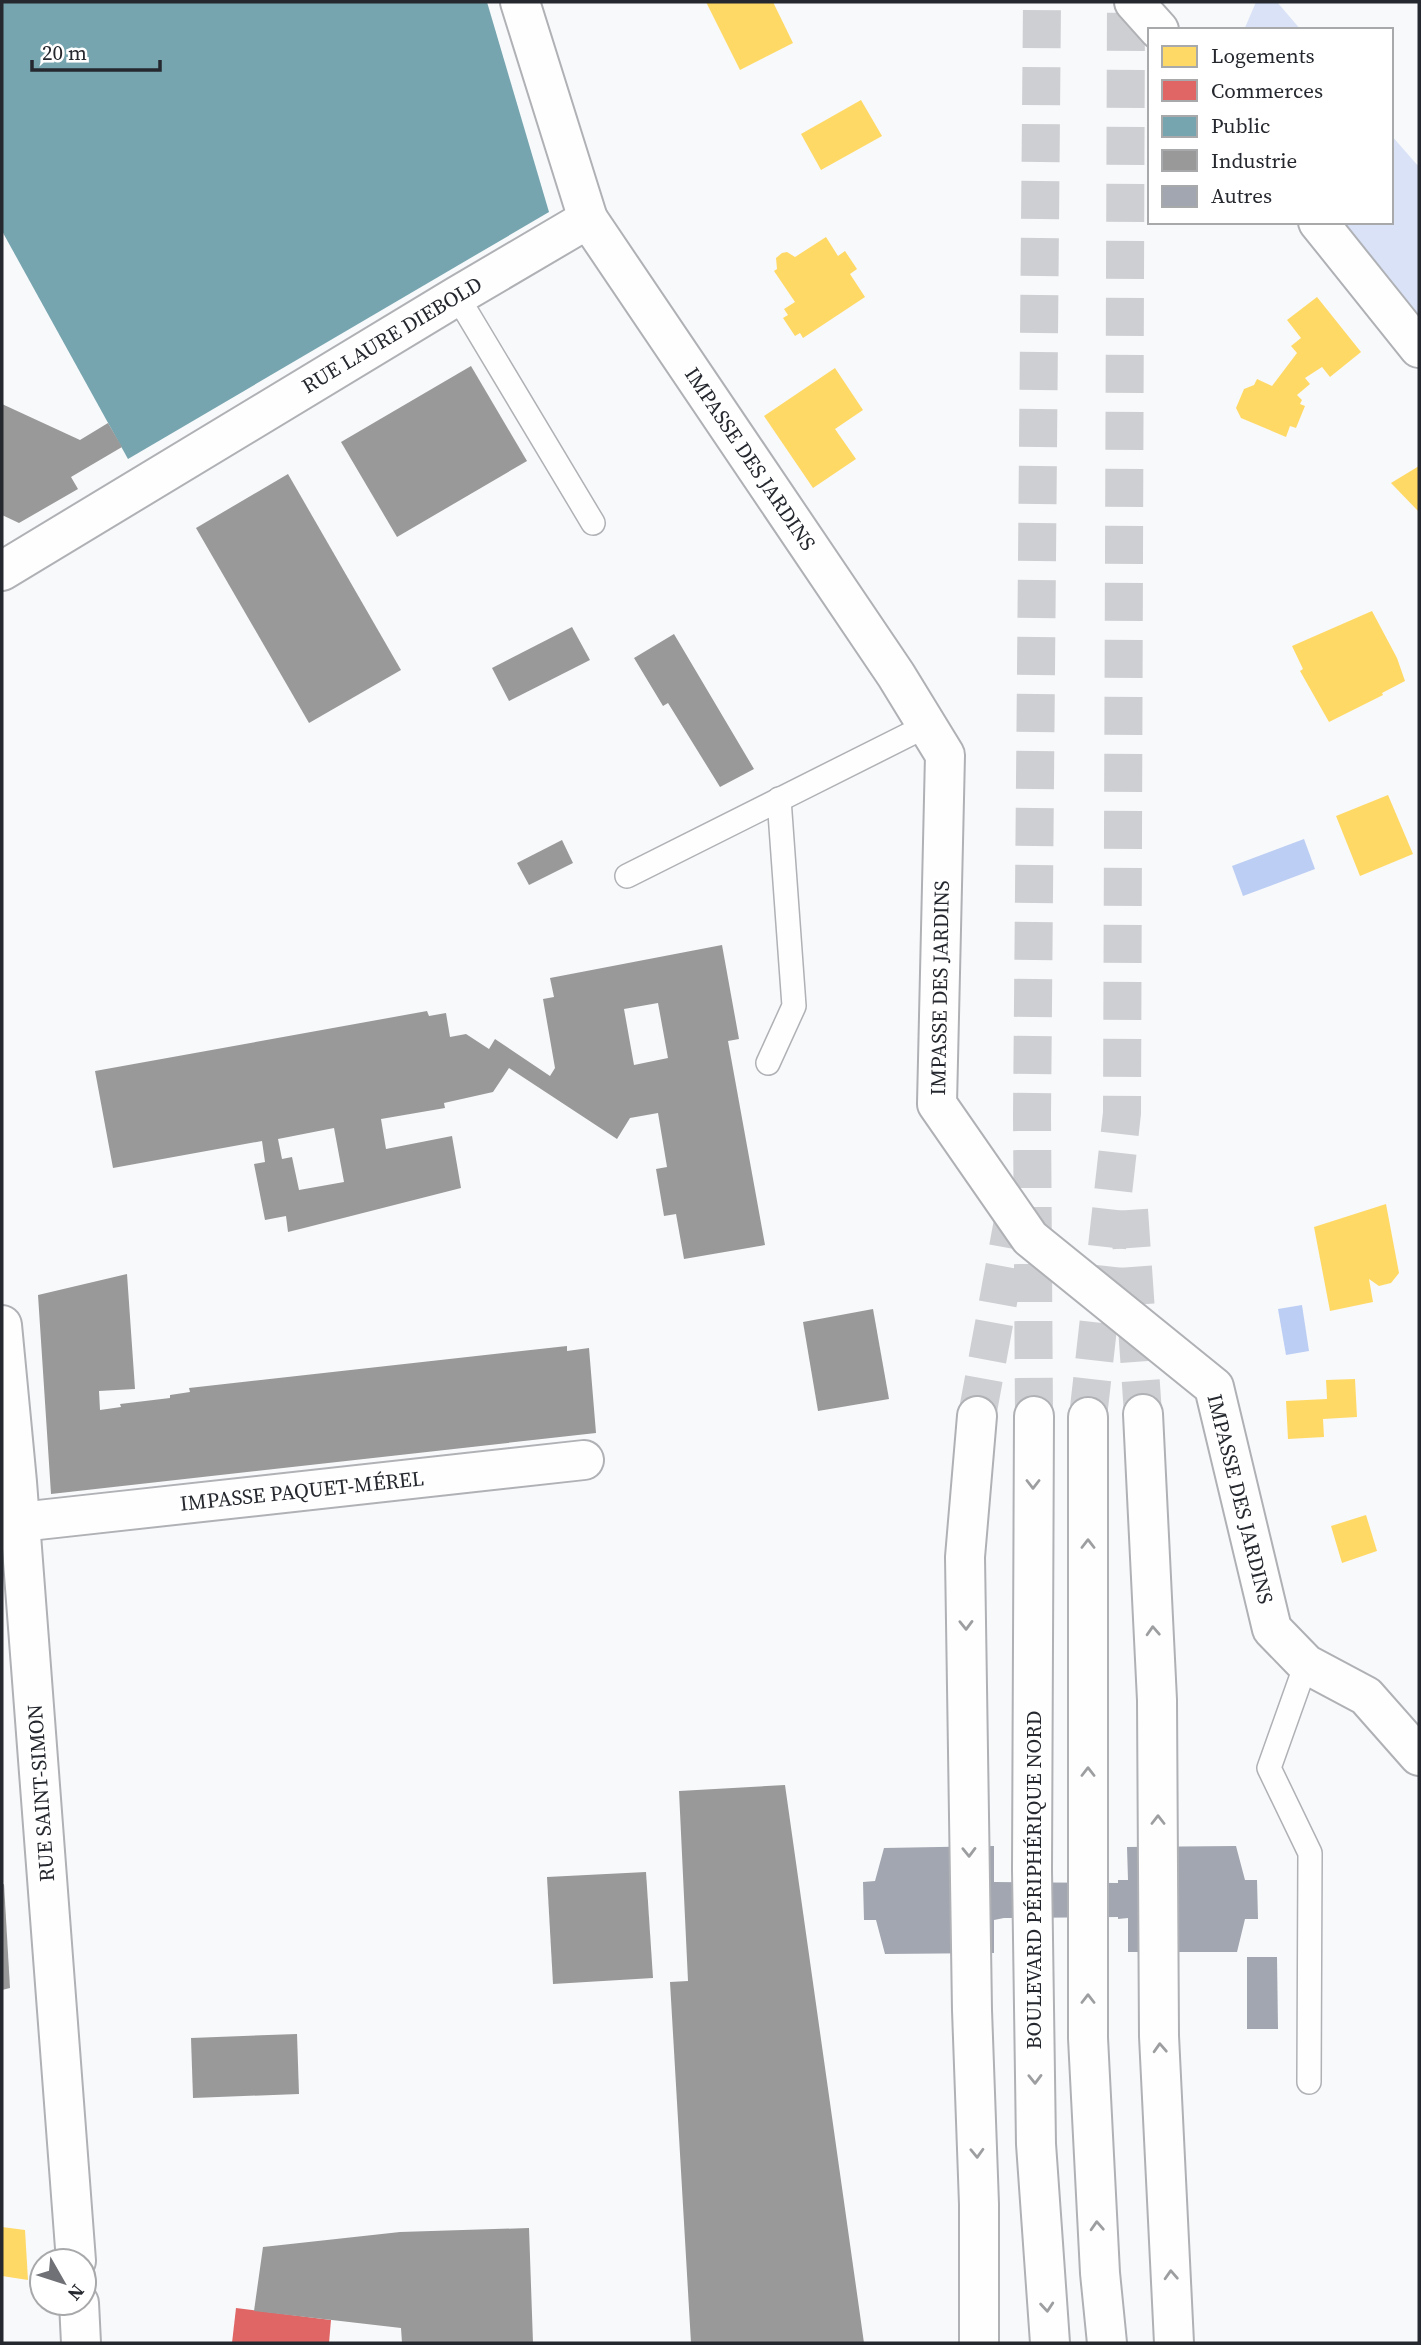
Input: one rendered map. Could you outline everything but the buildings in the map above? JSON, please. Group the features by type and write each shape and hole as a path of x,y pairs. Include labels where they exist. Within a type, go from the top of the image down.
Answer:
{"main road":[{"path":"520,2 588,219"},
{"path":"1134,2 1157,28"},
{"name":"RUE LAURE DIEBOLD","path":"2,571 588,219"},
{"name":"IMPASSE DES JARDINS","path":"588,219 896,675 945,755 937,1104 1030,1238 1213,1387 1272,1629 1306,1664 1366,1696 1419,1756"},
{"path":"1320,224 1419,348"},
{"name":"RUE SAINT-SIMON","path":"2,1325 20,1522 75,2247"},
{"path":"1143,1414 1157,1700 1159,2036 1174,2343"},
{"path":"977,1416 965,1556 972,2010 979,2204 979,2343"},
{"name":"BOULEVARD PÉRIPHÉRIQUE NORD","path":"1034,1416 1032,1870 1036,2117 1050,2343"},
{"path":"1088,1417 1088,2038 1100,2273 1107,2343"},
{"name":"IMPASSE PAQUET-MÉREL","path":"20,1522 584,1460"},
{"path":"979,2204 996,2343"},
{"path":"80,2317 81,2343"}],"lane":[{"path":"457,296 593,523"},
{"path":"627,876 926,726"},
{"path":"768,1063 794,1006 779,799"},
{"path":"1306,1664 1269,1768 1310,1853 1309,2082"}],"shaded area":[{"path":"1256,2 1277,2 1299,28 1245,28"},
{"path":"1393,137 1419,167 1419,330 1340,224 1393,224"}],"water":[{"path":"1304,839 1315,869 1243,896 1232,866"},
{"path":"1302,1305 1309,1351 1286,1355 1278,1309"}],"tunnel":[{"path":"1034,1416 1032,1115 1042,2"},
{"path":"1088,1417 1122,1113 1126,2"},
{"path":"977,1416 1015,1210"},
{"path":"1129,1210 1143,1414"}]}
